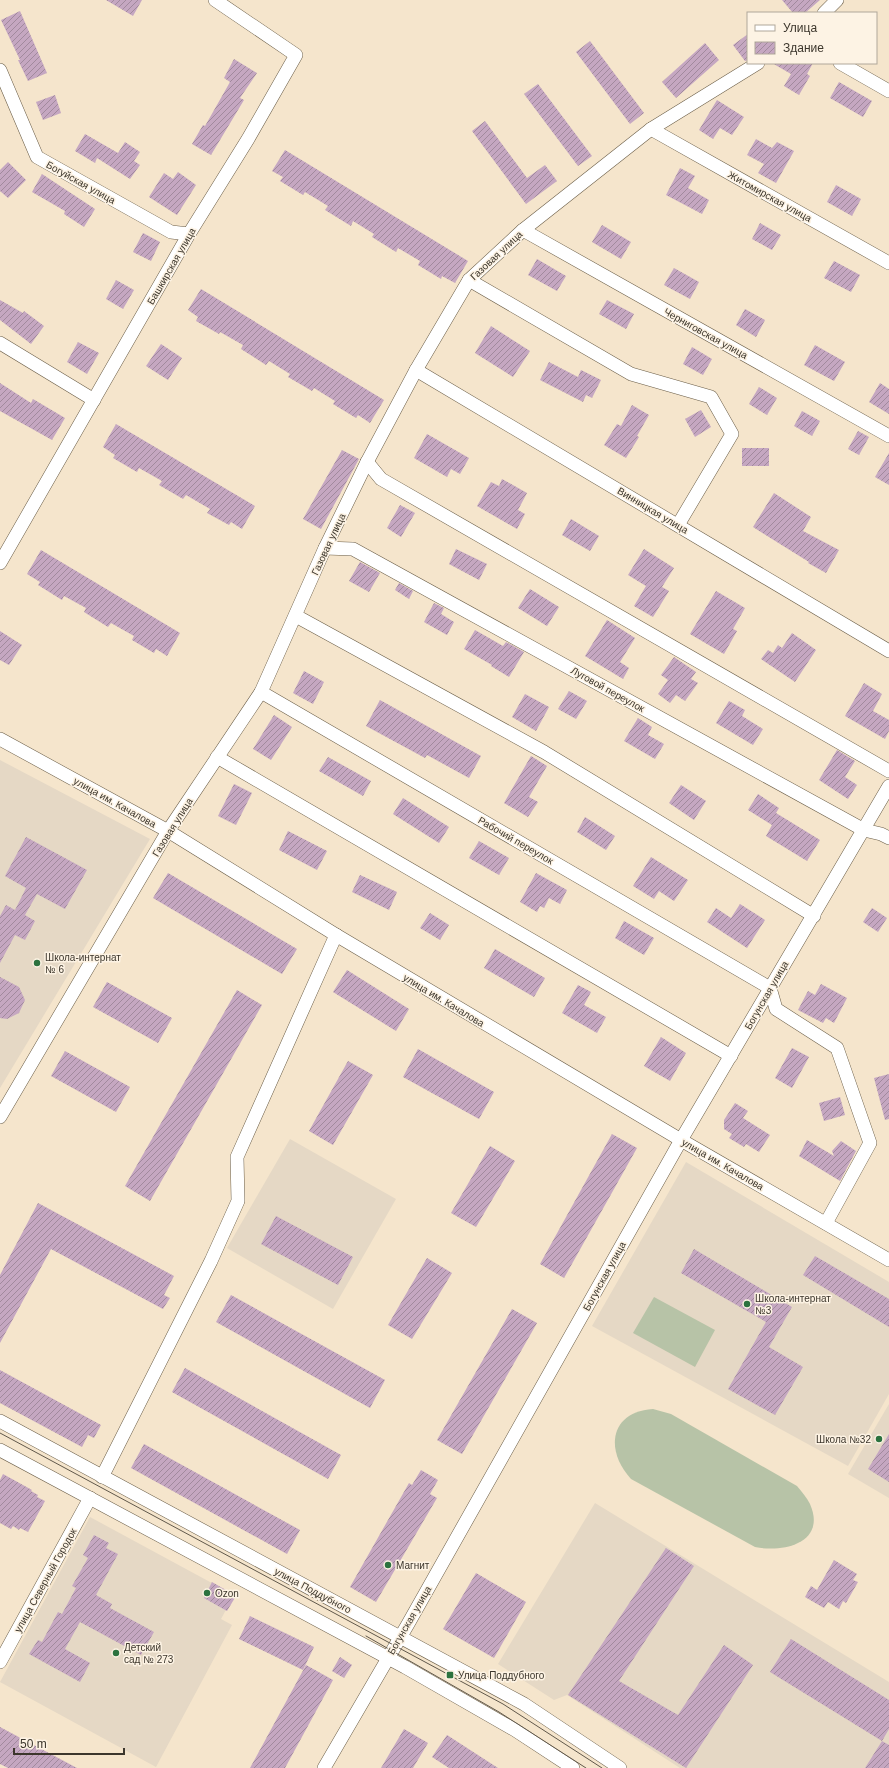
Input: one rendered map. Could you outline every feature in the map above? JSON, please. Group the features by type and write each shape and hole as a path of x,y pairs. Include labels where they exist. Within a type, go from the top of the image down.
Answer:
{"street":[{"name":"Башкирская улица","path":"1,559 189,234 248,139 296,55 215,0"},
{"path":"825,12 837,0"},
{"name":"Газовая улица","path":"0,1117 168,831 261,692 325,548 367,462 416,370 469,280 523,230 651,129 756,64"},
{"path":"842,64 889,91"},
{"name":"Богуйская улица","path":"0,70 37,157 171,232 189,234"},
{"name":"Житомирская улица","path":"651,129 889,263"},
{"name":"Черниговская улица","path":"523,230 889,436"},
{"path":"469,280 631,374 711,397 732,434 678,525"},
{"path":"0,343 94,400"},
{"name":"Винницкая улица","path":"416,370 889,651"},
{"path":"367,462 381,480 889,771"},
{"name":"Луговой переулок","path":"325,548 353,549 864,830 881,834 889,838"},
{"path":"296,616 544,752 814,916"},
{"name":"Рабочий переулок","path":"261,692 770,988"},
{"name":"улица им. Качалова","path":"0,739 168,831 336,935 681,1140 889,1260"},
{"path":"217,758 731,1056"},
{"name":"Богунская улица","path":"324,1768 400,1637 681,1140 889,786"},
{"path":"102,1477 211,1261 238,1201 237,1157 336,935"},
{"path":"770,988 776,1010 837,1048 870,1143 826,1223"},
{"name":"улица Поддубного","path":"0,1421 524,1704 620,1768"},
{"path":"0,1450 388,1658 515,1730 573,1768"},
{"name":"улица Северный Городок","path":"0,1662 90,1498"}],"shaded area":[{"name":"Школа-интернат № 6","path":"0,760 150,839 0,1088"},
{"path":"290,1139 396,1199 333,1309 227,1248"},
{"name":"Школа-интернат №3","path":"686,1162 889,1282 889,1394 848,1466 592,1326"},
{"name":"Школа №32","path":"889,1404 889,1498 848,1474"},
{"path":"595,1503 889,1682 889,1768 680,1768 567,1695 554,1700 498,1664"},
{"name":"Детский сад № 273","path":"90,1517 234,1595 221,1619 232,1625 156,1767 0,1682"}],"green space":[{"path":"654,1297 715,1330 695,1367 633,1333"},
{"path":"653,1409 671,1414 797,1486 810,1504 814,1517 813,1528 807,1536 799,1542 789,1546 778,1548 755,1547 631,1479 617,1457 615,1445 616,1435 620,1425 627,1417 638,1412"}],"building":[{"path":"106,0 142,0 133,16"},
{"path":"782,0 820,0 806,12 792,12"},
{"path":"20,11 47,73 28,81 1,20"},
{"path":"747,35 747,60 745,61 733,45"},
{"path":"590,41 644,113 630,124 576,52"},
{"path":"705,43 719,60 676,98 662,82"},
{"path":"234,59 257,73 240,98 244,100 211,155 192,144 203,125 205,126 230,82 224,78"},
{"path":"774,64 812,64 807,74 810,76 799,95 784,86 791,74"},
{"path":"839,82 872,101 863,117 830,98"},
{"path":"538,84 592,156 578,166 524,94"},
{"path":"55,95 61,113 43,120 36,102"},
{"path":"717,100 744,117 732,135 720,128 713,139 699,130"},
{"path":"485,121 527,178 545,165 557,181 526,204 472,131"},
{"path":"85,134 118,153 125,142 140,152 134,161 140,165 130,179 97,158 95,163 75,151"},
{"path":"756,139 772,148 777,142 794,151 776,183 758,173 764,164 747,155"},
{"path":"285,150 468,261 455,283 442,276 441,279 418,265 420,261 398,248 396,252 372,237 374,234 353,221 351,226 325,210 328,206 305,192 303,195 280,181 283,177 272,171"},
{"path":"8,162 26,180 8,198 0,191 0,170"},
{"path":"680,168 695,176 688,188 709,200 702,214 666,195"},
{"path":"178,172 196,185 177,215 149,197 164,173 173,179"},
{"path":"42,174 95,209 84,227 64,214 65,211 32,192"},
{"path":"836,185 861,199 852,216 827,202"},
{"path":"760,223 781,235 772,250 752,239"},
{"path":"602,225 631,242 621,259 592,242"},
{"path":"143,233 160,242 151,261 133,252"},
{"path":"537,259 566,276 557,291 528,275"},
{"path":"834,261 860,275 851,292 824,278"},
{"path":"674,268 699,282 690,299 664,285"},
{"path":"116,280 134,290 123,309 106,299"},
{"path":"201,289 384,400 370,423 358,415 356,418 333,404 335,401 314,388 312,391 288,377 290,374 269,361 266,365 241,349 243,345 196,321 198,317 188,310"},
{"path":"0,300 23,313 24,311 44,326 31,344 0,320"},
{"path":"607,300 634,314 626,329 599,314"},
{"path":"745,309 765,320 756,337 736,325"},
{"path":"491,326 530,351 513,377 475,353"},
{"path":"78,342 99,353 87,374 67,362"},
{"path":"161,344 182,358 168,380 146,366"},
{"path":"815,345 845,362 834,381 804,365"},
{"path":"692,347 712,359 703,375 683,364"},
{"path":"549,362 578,377 581,370 601,380 592,398 586,395 583,402 540,380"},
{"path":"0,383 31,403 33,399 65,418 52,440 0,411"},
{"path":"880,383 889,389 889,414 869,402"},
{"path":"759,387 777,398 767,415 749,404"},
{"path":"632,405 649,415 637,436 639,437 626,458 604,445 617,424 621,426"},
{"path":"701,410 711,427 695,437 685,419"},
{"path":"802,411 820,421 812,436 794,426"},
{"path":"116,424 255,506 242,529 231,522 229,525 207,513 210,509 186,495 183,499 159,485 162,481 139,468 137,472 113,458 115,455 103,447"},
{"path":"858,431 869,437 859,455 848,449"},
{"path":"427,434 469,458 460,474 451,469 447,477 414,458"},
{"path":"742,448 769,448 769,466 742,466"},
{"path":"342,450 359,459 321,529 303,519"},
{"path":"889,453 889,485 875,477"},
{"path":"502,479 527,493 518,510 525,514 517,529 477,506 491,482 499,486"},
{"path":"774,493 811,517 803,531 839,550 826,573 753,527"},
{"path":"400,505 415,513 401,537 387,528"},
{"path":"571,519 599,536 590,551 562,535"},
{"path":"456,549 487,564 479,580 449,564"},
{"path":"644,549 674,568 662,587 669,591 653,617 634,606 646,586 628,575"},
{"path":"41,550 180,633 167,656 156,649 154,653 132,640 134,636 111,623 108,627 84,612 86,608 64,596 62,600 38,585 40,582 27,574"},
{"path":"360,562 380,573 369,592 349,581"},
{"path":"399,583 413,591 409,599 395,590"},
{"path":"530,589 559,607 547,626 518,608"},
{"path":"716,591 745,608 733,629 737,631 724,654 690,634"},
{"path":"434,603 444,608 441,614 454,622 447,635 424,622"},
{"path":"607,620 635,638 620,662 629,668 623,679 585,656"},
{"path":"475,630 503,646 506,642 524,652 509,677 491,666 492,665 464,649"},
{"path":"0,631 22,645 9,665 0,660"},
{"path":"792,633 816,650 795,682 761,659 768,650 773,653 778,645 782,648"},
{"path":"674,657 696,672 691,679 698,683 685,701 676,695 670,703 658,694 668,680 661,675"},
{"path":"304,671 324,682 313,704 293,693"},
{"path":"864,683 882,694 873,711 889,720 889,731 885,739 845,716"},
{"path":"569,691 587,701 576,719 558,709"},
{"path":"525,694 549,707 536,731 512,717"},
{"path":"380,700 481,756 469,778 427,755 425,758 366,726"},
{"path":"729,701 745,710 742,716 763,729 753,745 716,723"},
{"path":"274,715 292,727 271,760 253,749"},
{"path":"638,718 652,727 648,735 664,744 655,759 624,741"},
{"path":"837,750 855,761 845,777 857,785 848,799 819,780"},
{"path":"531,756 547,766 529,797 538,802 528,817 504,803"},
{"path":"328,757 371,781 363,796 319,771"},
{"path":"234,784 252,793 236,825 218,816"},
{"path":"681,785 706,801 694,820 669,803"},
{"path":"758,794 779,808 776,813 820,840 807,861 766,836 772,825 748,810"},
{"path":"403,798 449,827 439,843 393,814"},
{"path":"585,817 615,836 606,850 577,832"},
{"path":"288,831 327,851 317,870 279,850"},
{"path":"26,837 87,870 65,909 37,894 25,915 35,921 25,940 15,935 0,963 0,916 6,905 15,910 26,888 5,876"},
{"path":"479,841 509,858 499,875 469,858"},
{"path":"651,857 688,880 674,901 659,891 654,899 633,886"},
{"path":"168,873 297,949 282,974 153,898"},
{"path":"536,873 567,890 560,904 549,898 544,908 540,906 537,912 520,902"},
{"path":"360,875 397,892 389,910 352,892"},
{"path":"740,904 765,920 747,948 707,922 716,908 731,918"},
{"path":"872,908 887,918 878,932 863,922"},
{"path":"430,913 449,925 440,940 420,928"},
{"path":"624,921 654,938 644,955 615,938"},
{"path":"495,949 545,978 534,997 484,968"},
{"path":"347,970 409,1009 396,1031 333,992"},
{"path":"0,977 19,987 25,1000 19,1013 7,1019 0,1018"},
{"path":"107,982 172,1018 158,1043 93,1007"},
{"path":"821,984 847,998 834,1023 826,1018 823,1023 798,1010 808,991 815,995"},
{"path":"578,985 591,992 584,1005 606,1017 597,1033 562,1013"},
{"path":"237,990 262,1005 150,1201 125,1186"},
{"path":"661,1037 686,1053 670,1081 644,1066"},
{"path":"792,1048 809,1057 792,1088 775,1078"},
{"path":"418,1049 494,1092 479,1119 403,1077"},
{"path":"65,1051 130,1087 116,1112 51,1076"},
{"path":"348,1061 373,1075 333,1145 309,1131"},
{"path":"889,1074 889,1119 885,1120 874,1078"},
{"path":"840,1097 845,1115 824,1121 819,1103"},
{"path":"735,1103 748,1111 743,1118 770,1135 759,1152 746,1144 744,1147 729,1138 732,1134 724,1129 724,1120"},
{"path":"612,1134 637,1148 564,1278 540,1264"},
{"path":"807,1140 834,1156 832,1151 841,1141 856,1151 840,1181 799,1156"},
{"path":"490,1146 515,1161 476,1227 451,1213"},
{"path":"38,1203 174,1276 164,1295 170,1298 163,1309 51,1249 0,1343 0,1275"},
{"path":"276,1216 353,1257 338,1285 261,1244"},
{"path":"694,1249 792,1307 769,1347 803,1367 775,1415 728,1389 766,1322 681,1273"},
{"path":"815,1256 889,1299 889,1327 803,1275"},
{"path":"427,1258 452,1273 412,1339 388,1325"},
{"path":"231,1295 385,1380 370,1408 216,1322"},
{"path":"512,1309 537,1323 462,1454 437,1440"},
{"path":"185,1368 341,1455 328,1479 172,1392"},
{"path":"0,1370 101,1425 94,1438 88,1435 82,1447 0,1403"},
{"path":"889,1434 889,1482 868,1469"},
{"path":"144,1444 300,1530 287,1554 131,1468"},
{"path":"421,1470 438,1480 430,1494 437,1498 376,1602 350,1587 409,1483 412,1485"},
{"path":"3,1474 32,1490 31,1491 38,1495 37,1497 45,1501 28,1532 20,1528 19,1530 13,1526 11,1529 0,1523 0,1480"},
{"path":"94,1535 109,1543 106,1548 118,1554 96,1595 112,1604 110,1608 154,1632 141,1655 80,1622 65,1649 90,1663 80,1682 29,1654 38,1640 42,1642 58,1612 62,1614 76,1588 72,1586 88,1558 83,1555"},
{"path":"666,1548 694,1566 619,1681 678,1715 724,1645 753,1665 686,1768 568,1695"},
{"path":"834,1560 857,1574 853,1580 858,1582 846,1603 843,1601 839,1609 828,1602 824,1608 805,1597 811,1586 817,1590"},
{"path":"476,1573 526,1602 494,1658 443,1629"},
{"path":"212,1582 236,1596 227,1611 204,1598"},
{"path":"250,1616 314,1647 303,1670 239,1639"},
{"path":"791,1639 889,1700 889,1729 882,1741 770,1672"},
{"path":"340,1657 352,1665 344,1678 332,1671"},
{"path":"306,1665 333,1680 285,1768 250,1768"},
{"path":"0,1727 77,1768 8,1768 0,1764"},
{"path":"404,1729 428,1743 413,1768 381,1768"},
{"path":"447,1735 498,1768 449,1768 432,1757"},
{"path":"882,1741 889,1745 889,1768 865,1768"}],"tram line":[{"path":"0,1433 503,1704 602,1768"},
{"path":"366,1636 499,1712 586,1768"}],"place":[{"name":"Школа-интернат № 6","path":"37,963"},
{"name":"Школа-интернат №3","path":"747,1304"},
{"name":"Школа №32","path":"879,1439"},
{"name":"Магнит","path":"388,1565"},
{"name":"Ozon","path":"207,1593"},
{"name":"Детский сад № 273","path":"116,1653"},
{"name":"Улица Поддубного","path":"450,1675"}]}
